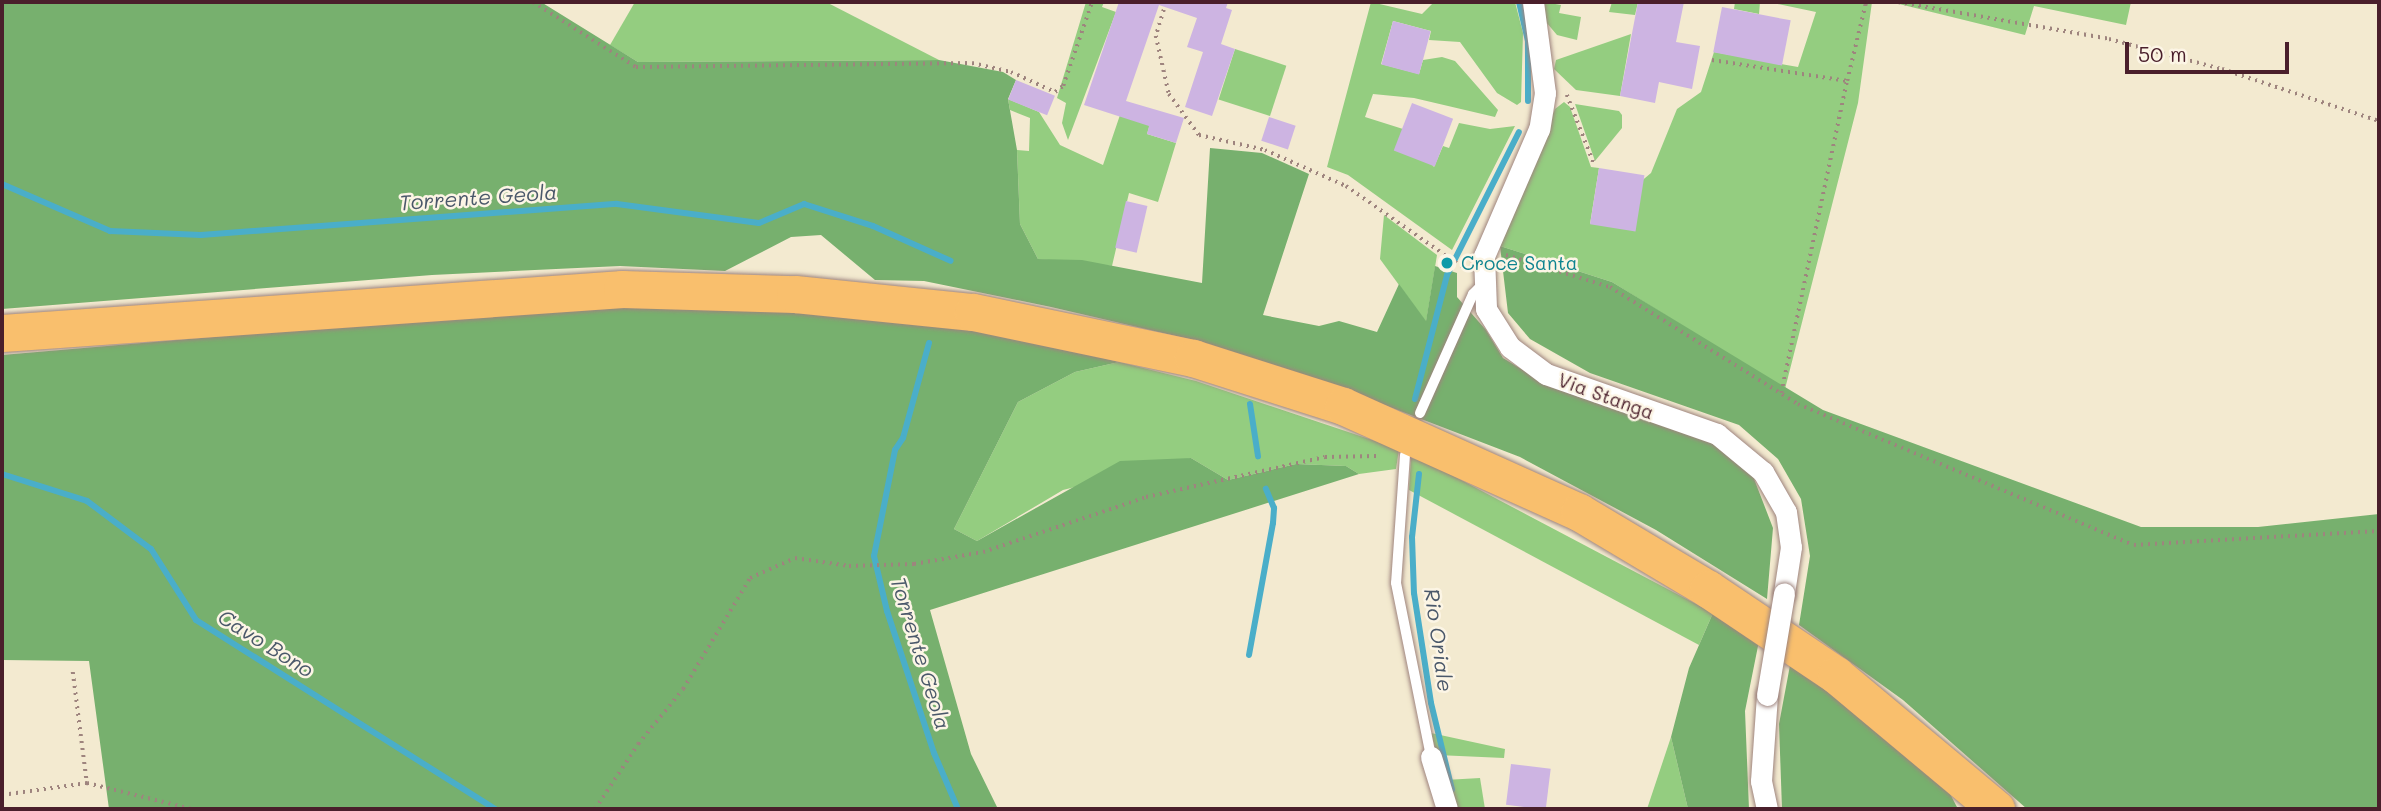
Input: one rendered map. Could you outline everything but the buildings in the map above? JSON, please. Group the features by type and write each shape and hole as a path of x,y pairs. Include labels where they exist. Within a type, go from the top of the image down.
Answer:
{"highway":[{"path":"2,333 622,289 795,294 973,312 1193,358 1343,406 1579,512 1708,589 1836,675 1996,809"}],"street":[{"name":"Via Stanga","path":"1533,2 1545,64 1539,129 1487,249 1486,309 1510,347 1546,374 1717,434 1763,471 1786,512 1791,547 1767,695 1761,781 1767,809"},
{"path":"1431,757 1447,809"}],"lane":[{"path":"1420,413 1473,294 1485,282"},
{"path":"1405,460 1396,583 1431,757"}],"path":[{"path":"533,2 636,67 972,63 1011,72 1055,92 1063,86 1092,2"},
{"path":"1781,394 1866,2"},
{"path":"1898,2 2109,39 2222,69 2379,121"},
{"path":"1164,10 1156,36 1169,94 1199,135 1265,150 1346,186 1453,260 1447,266"},
{"path":"1712,60 1839,83 1847,80"},
{"path":"1564,91 1594,164"},
{"path":"1487,249 1610,287 1781,394 2134,545 2379,531"},
{"path":"595,809 638,744 683,689 750,578 794,558 849,566 914,564 983,552 1146,497 1325,457 1374,455 1405,460"},
{"path":"73,672 87,783"},
{"path":"2,795 87,783 192,809"}],"green space":[{"path":"2,2 541,2 638,62 939,60 1003,72 1016,80 1008,99 1017,150 1020,224 1038,259 1082,260 1202,283 1210,148 1262,153 1309,174 1263,315 1319,326 1339,321 1377,332 1399,284 1426,321 1435,266 1457,273 1457,297 1486,330 1503,358 1531,375 1716,441 1751,471 1773,528 1767,599 1656,530 1520,457 1330,384 1189,339 924,281 875,280 821,235 791,237 725,271 620,266 432,275 2,309"},
{"path":"635,2 826,2 939,60 638,62 610,45"},
{"path":"1086,2 1104,2 1102,7 1116,12 1068,140 1062,123 1066,103 1057,98"},
{"path":"1371,2 1422,14 1434,2 1515,2 1523,33 1521,102 1517,105 1497,93 1460,42 1429,40 1431,31 1393,21 1381,64 1419,74 1423,60 1442,57 1455,61 1498,110 1495,117 1414,98 1373,94 1365,117 1403,129 1434,167 1443,146 1449,148 1459,123 1490,129 1515,126 1452,250 1348,175 1327,167"},
{"path":"1544,2 1561,5 1559,13 1581,17 1577,40 1557,35 1546,22"},
{"path":"1612,2 1638,2 1635,15 1609,12"},
{"path":"1735,2 1760,2 1759,14 1734,9"},
{"path":"1768,2 1872,2 1858,103 1785,389 1612,282 1500,246 1555,109 1564,102 1570,107 1591,167 1599,168 1590,224 1651,173 1677,109 1701,92 1714,52 1798,67 1816,12"},
{"path":"1891,2 2131,2 2126,25 2034,6 2025,35"},
{"path":"1631,34 1620,96 1576,90 1554,69 1556,60"},
{"path":"1235,49 1286,66 1270,116 1219,99"},
{"path":"1008,99 1039,112 1060,145 1103,165 1120,115 1150,124 1147,134 1176,143 1158,202 1129,193 1112,266 1038,259 1020,224 1017,150 1029,151 1030,118 1010,110"},
{"path":"1575,104 1619,111 1622,115 1622,128 1595,161"},
{"path":"1384,215 1437,255 1426,322 1380,259"},
{"path":"1500,246 1612,282 1823,410 2141,527 2258,527 2379,514 2379,809 2027,809 1903,700 1799,625 1810,556 1801,499 1778,459 1739,425 1590,373 1530,339 1508,313"},
{"path":"619,302 786,305 970,324 1119,362 1075,372 1018,402 954,529 977,541 1120,461 1191,458 1228,480 1296,464 1346,466 1359,474 930,610 971,754 998,809 109,809 89,661 2,660 2,355"},
{"path":"1119,362 1196,381 1399,449 1396,469 1359,474 1346,466 1296,464 1228,480 1191,458 1063,490 977,541 954,529 1018,402 1075,372"},
{"path":"1411,458 1427,462 1713,613 1699,645 1409,490"},
{"path":"1713,613 1759,641 1745,711 1749,809 1688,809 1671,737 1689,668"},
{"path":"1791,660 1947,788 1958,809 1782,809 1779,724"},
{"path":"1431,733 1505,749 1504,758 1437,755"},
{"path":"1671,737 1688,809 1647,809"},
{"path":"1480,778 1485,809 1452,809 1445,780"}],"waterway":[{"name":"Rio Oriale","path":"1519,2 1528,41 1528,101"},
{"name":"Rio Oriale","path":"1415,399 1447,275 1519,132"},
{"name":"Torrente Geola","path":"2,184 110,231 201,235 617,204 759,223 804,204 873,226 951,261"},
{"name":"Torrente Geola","path":"929,343 903,438 895,450 874,556 887,611 934,753 958,809"},
{"path":"1250,404 1258,456"},
{"name":"Cavo Bono","path":"2,474 87,501 151,549 196,620 495,809"},
{"name":"Rio Oriale","path":"1419,474 1412,537 1414,593 1431,703 1452,790"},
{"path":"1249,655 1273,523 1274,508 1266,489"}],"place":[{"name":"Croce Santa","path":"1447,263"}]}
